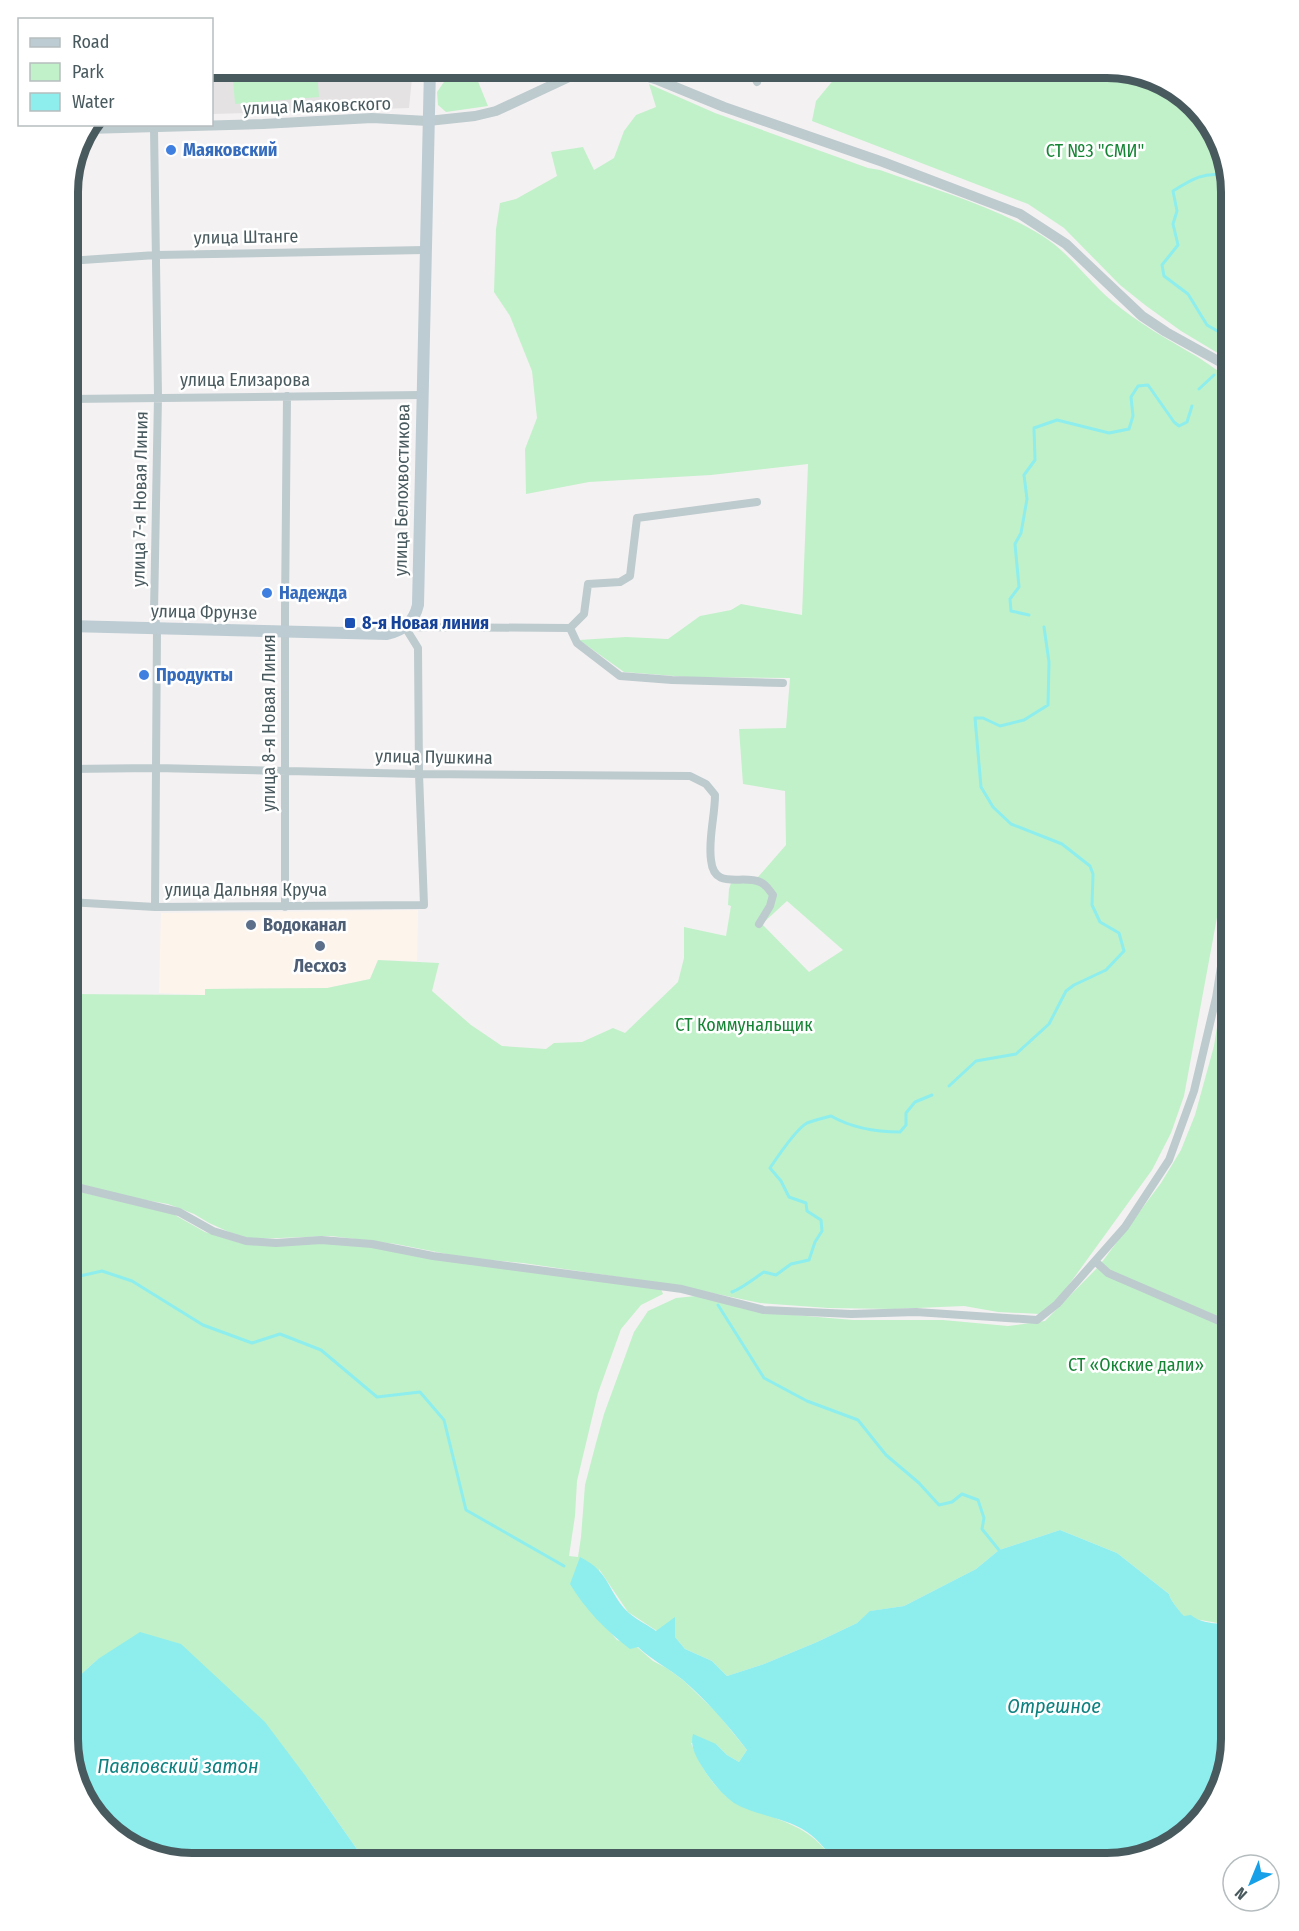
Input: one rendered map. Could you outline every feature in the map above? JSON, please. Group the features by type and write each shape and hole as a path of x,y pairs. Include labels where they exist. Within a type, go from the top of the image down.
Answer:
{"main road":[{"name":"улица Белохвостикова","path":"405,627 415,617 418,604 430,78"},
{"name":"улица Фрунзе","path":"78,626 387,633 405,627"}],"street":[{"name":"улица Маяковского","path":"213,125 372,118 428,121 475,116 496,111 567,78"},
{"name":"улица Маяковского","path":"652,78 724,107 883,162 1020,214 1066,244 1142,316 1221,362"},
{"path":"755,78 757,82"},
{"name":"улица Маяковского","path":"98,127 198,126"},
{"name":"улица 7-я Новая Линия","path":"154,128 158,396 154,612 157,629 155,907"},
{"name":"улица Штанге","path":"78,260 156,255 425,250"},
{"name":"улица Елизарова","path":"78,399 158,396 422,395"},
{"name":"улица 8-я Новая Линия","path":"285,907 287,396"},
{"path":"757,502 637,518 630,576 620,582 588,584 584,614 570,628 577,643 620,676 783,683"},
{"path":"405,627 418,648 419,774"},
{"name":"улица Фрунзе","path":"405,627 570,628"},
{"name":"улица Пушкина","path":"78,769 690,776 706,784 715,795 710,850 714,872 724,880 758,880 765,884 773,895 770,906 759,924"},
{"name":"улица Дальняя Круча","path":"78,903 155,907 424,905 419,774"},
{"path":"78,1187 179,1212 213,1231 246,1241 276,1243 321,1240 372,1244 452,1258 682,1288 764,1310 851,1314 916,1312 1037,1320 1049,1312 1096,1262 1125,1227 1170,1160 1194,1091 1221,968"},
{"path":"1096,1262 1108,1273 1221,1321"}],"shaded area":[{"path":"213,78 412,78 409,108 213,114"},
{"path":"418,910 417,961 378,960 370,979 327,988 206,989 205,995 159,993 161,913"},
{"path":"78,937 80,994 78,994"}],"green space":[{"path":"233,78 318,78 319,97 235,104"},
{"name":"СТ №3 \"СМИ\"","path":"835,78 1114,78 1136,82 1164,93 1188,111 1206,135 1217,163 1221,192 1221,355 1181,331 1145,305 1120,285 1064,228 1028,204 812,121 816,101"},
{"path":"446,79 477,79 488,106 446,112 438,105 437,92"},
{"name":"СТ Коммунальщик","path":"649,84 715,113 868,168 941,191 1004,216 1051,242 1103,293 1132,316 1221,372 1221,901 1184,1096 1171,1133 1152,1170 1060,1297 1040,1314 998,1312 964,1306 894,1309 828,1308 760,1303 674,1285 523,1263 467,1258 396,1244 331,1236 251,1239 231,1233 168,1204 122,1196 78,1185 78,994 205,995 205,989 327,988 370,979 378,960 439,963 432,991 471,1025 502,1046 546,1049 554,1043 582,1042 613,1028 625,1033 678,982 684,958 684,927 726,936 731,906 728,905 729,889 733,877 758,877 786,845 785,791 743,784 739,729 786,728 790,678 687,677 624,672 579,640 626,637 668,639 700,616 731,610 741,604 802,615 808,464 711,475 589,482 526,494 525,449 537,418 532,371 510,316 494,292 496,229 500,203 516,199 557,176 551,152 583,147 594,170 614,158 624,131 636,115 656,107","holes":["787,901 843,950 809,972 762,924"]},
{"name":"СТ «Окские дали»","path":"1221,1001 1221,1624 1184,1617 1169,1594 1117,1553 1060,1530 999,1550 976,1569 904,1606 871,1611 857,1623 817,1642 764,1664 727,1676 712,1661 685,1649 675,1637 657,1631 628,1612 599,1569 601,1622 617,1640 637,1647 653,1661 684,1681 717,1713 747,1750 739,1762 727,1755 716,1744 691,1743 703,1768 714,1783 737,1804 784,1821 803,1831 828,1853 360,1853 307,1778 98,1659 78,1677 78,1278 81,1277 78,1276 78,1191 173,1214 205,1232 240,1243 321,1243 363,1246 661,1289 663,1294 641,1305 621,1329 598,1393 577,1481 569,1556 578,1557 585,1485 604,1414 634,1332 648,1311 676,1298 696,1296 760,1312 853,1320 943,1320 1008,1326 1045,1321 1099,1266 1161,1183 1181,1150 1195,1115 1214,1046"}],"water":[{"name":"Отрешное","path":"1060,1530 1117,1553 1169,1594 1184,1616 1191,1615 1199,1620 1221,1624 1221,1739 1217,1768 1206,1796 1188,1820 1164,1838 1136,1849 1107,1853 828,1853 807,1832 734,1803 720,1790 697,1757 693,1746 693,1734 716,1744 727,1755 739,1762 747,1750 717,1714 683,1680 638,1647 630,1649 604,1627 589,1611 570,1584 580,1557 598,1569 622,1606 635,1618 656,1631 675,1617 675,1637 685,1649 712,1661 727,1676 764,1664 817,1642 857,1623 870,1611 904,1606 976,1569 999,1550"},
{"name":"Павловский затон","path":"140,1632 181,1644 265,1722 360,1853 185,1853 156,1847 135,1838 111,1820 93,1796 79,1754 78,1677 98,1659"}],"waterway":[{"path":"1220,175 1199,177 1173,191 1177,211 1173,224 1178,245 1162,265 1164,276 1188,294 1207,325 1221,333"},
{"path":"1199,389 1214,375"},
{"path":"1029,615 1011,611 1010,599 1019,587 1015,544 1021,533 1027,499 1024,475 1035,460 1034,428 1057,420 1109,433 1129,429 1133,416 1131,397 1138,386 1148,385 1179,426 1187,422 1192,406"},
{"path":"949,1086 976,1061 1016,1054 1049,1024 1066,991 1106,970 1124,951 1119,933 1100,922 1092,905 1093,874 1090,866 1062,844 1011,824 993,807 981,787 975,718 983,718 1000,726 1024,720 1048,705 1049,662 1044,627"},
{"path":"732,1292 764,1272 776,1275 791,1264 809,1260 815,1242 822,1231 821,1220 807,1211 806,1203 789,1197 781,1181 770,1168 798,1131 807,1123 831,1116 847,1124 864,1128 900,1132 906,1125 906,1113 915,1102 932,1095"},
{"path":"80,1276 102,1271 132,1281 203,1325 252,1343 280,1334 321,1350 377,1397 420,1392 444,1420 466,1510 564,1566"},
{"path":"718,1305 764,1378 807,1401 858,1420 886,1455 919,1483 939,1505 952,1502 962,1494 978,1500 984,1518 982,1529 999,1550"}],"place":[{"name":"Маяковский","path":"171,150"},
{"name":"Надежда","path":"267,593"},
{"name":"8-я Новая линия","path":"350,623"},
{"name":"Продукты","path":"144,675"},
{"name":"Водоканал","path":"251,925"},
{"name":"Лесхоз","path":"320,946"}]}
